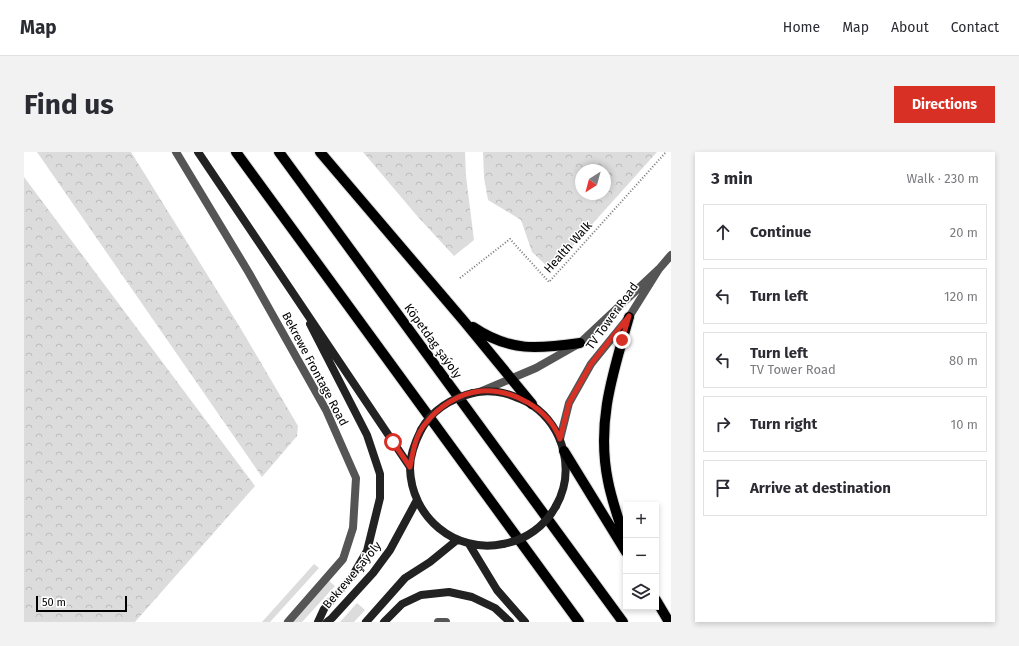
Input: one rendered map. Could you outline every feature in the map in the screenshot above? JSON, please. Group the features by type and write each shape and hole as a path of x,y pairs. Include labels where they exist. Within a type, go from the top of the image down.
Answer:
{"main road":[{"path":"198,152 291,288 410,467"},
{"path":"236,152 579,622"},
{"name":"Köpetdag şaýoly","path":"278,152 622,622"},
{"path":"320,152 463,320 532,404 546,417 557,433 564,451 623,547"},
{"path":"291,288 367,435 380,474 380,498 367,551 353,575 324,609 318,622"},
{"path":"625,538 608,482 604,434 605,409 611,380 629,316"},
{"path":"463,320 485,335 499,342 518,347 553,346 580,343"},
{"path":"532,404 507,393 477,392 459,396 439,408 424,424 421,430 414,445 410,467 412,484 417,500 427,516 440,530 457,540 469,544 492,547 514,542 534,532 551,516 562,496 566,474 564,451"},
{"name":"Bekrewe şaýoly","path":"327,622 373,573 385,556 417,500"},
{"path":"366,622 405,578 430,562 457,540"},
{"path":"469,544 497,590 524,622"},
{"path":"384,622 402,604 421,595 449,592 472,597 495,608 510,622"},
{"path":"659,605 670,622"}],"street":[{"name":"Bekrewe Frontage Road","path":"176,152 249,273 322,403 356,478 353,528 343,559 288,622"},
{"name":"TV Tower Road","path":"560,439 569,403 591,364 629,316 659,269 671,255"},
{"path":"477,392 512,379 540,366 580,343 659,269"},
{"path":"438,622 446,622"}],"path":[{"name":"Health Walk","path":"460,278 510,239 549,282 666,152"}],"green space":[{"path":"37,152 131,152 241,329 298,426 297,436 262,477"},
{"path":"363,152 465,152 466,176 474,240 454,256 418,217"},
{"path":"483,152 657,152 551,270 532,252 521,220 488,200 484,178"},
{"path":"24,177 255,486 135,622 24,622"},
{"path":"314,564 319,568 270,622 262,622"},
{"path":"329,581 335,586 302,622 293,622"},
{"path":"357,603 365,610 354,622 340,622"}],"route":[{"path":"393,442 410,467 414,445 424,424 439,408 459,396 481,391 507,393 532,404 546,417 560,439 563,422 569,403 591,364 629,316 622,340"}]}
